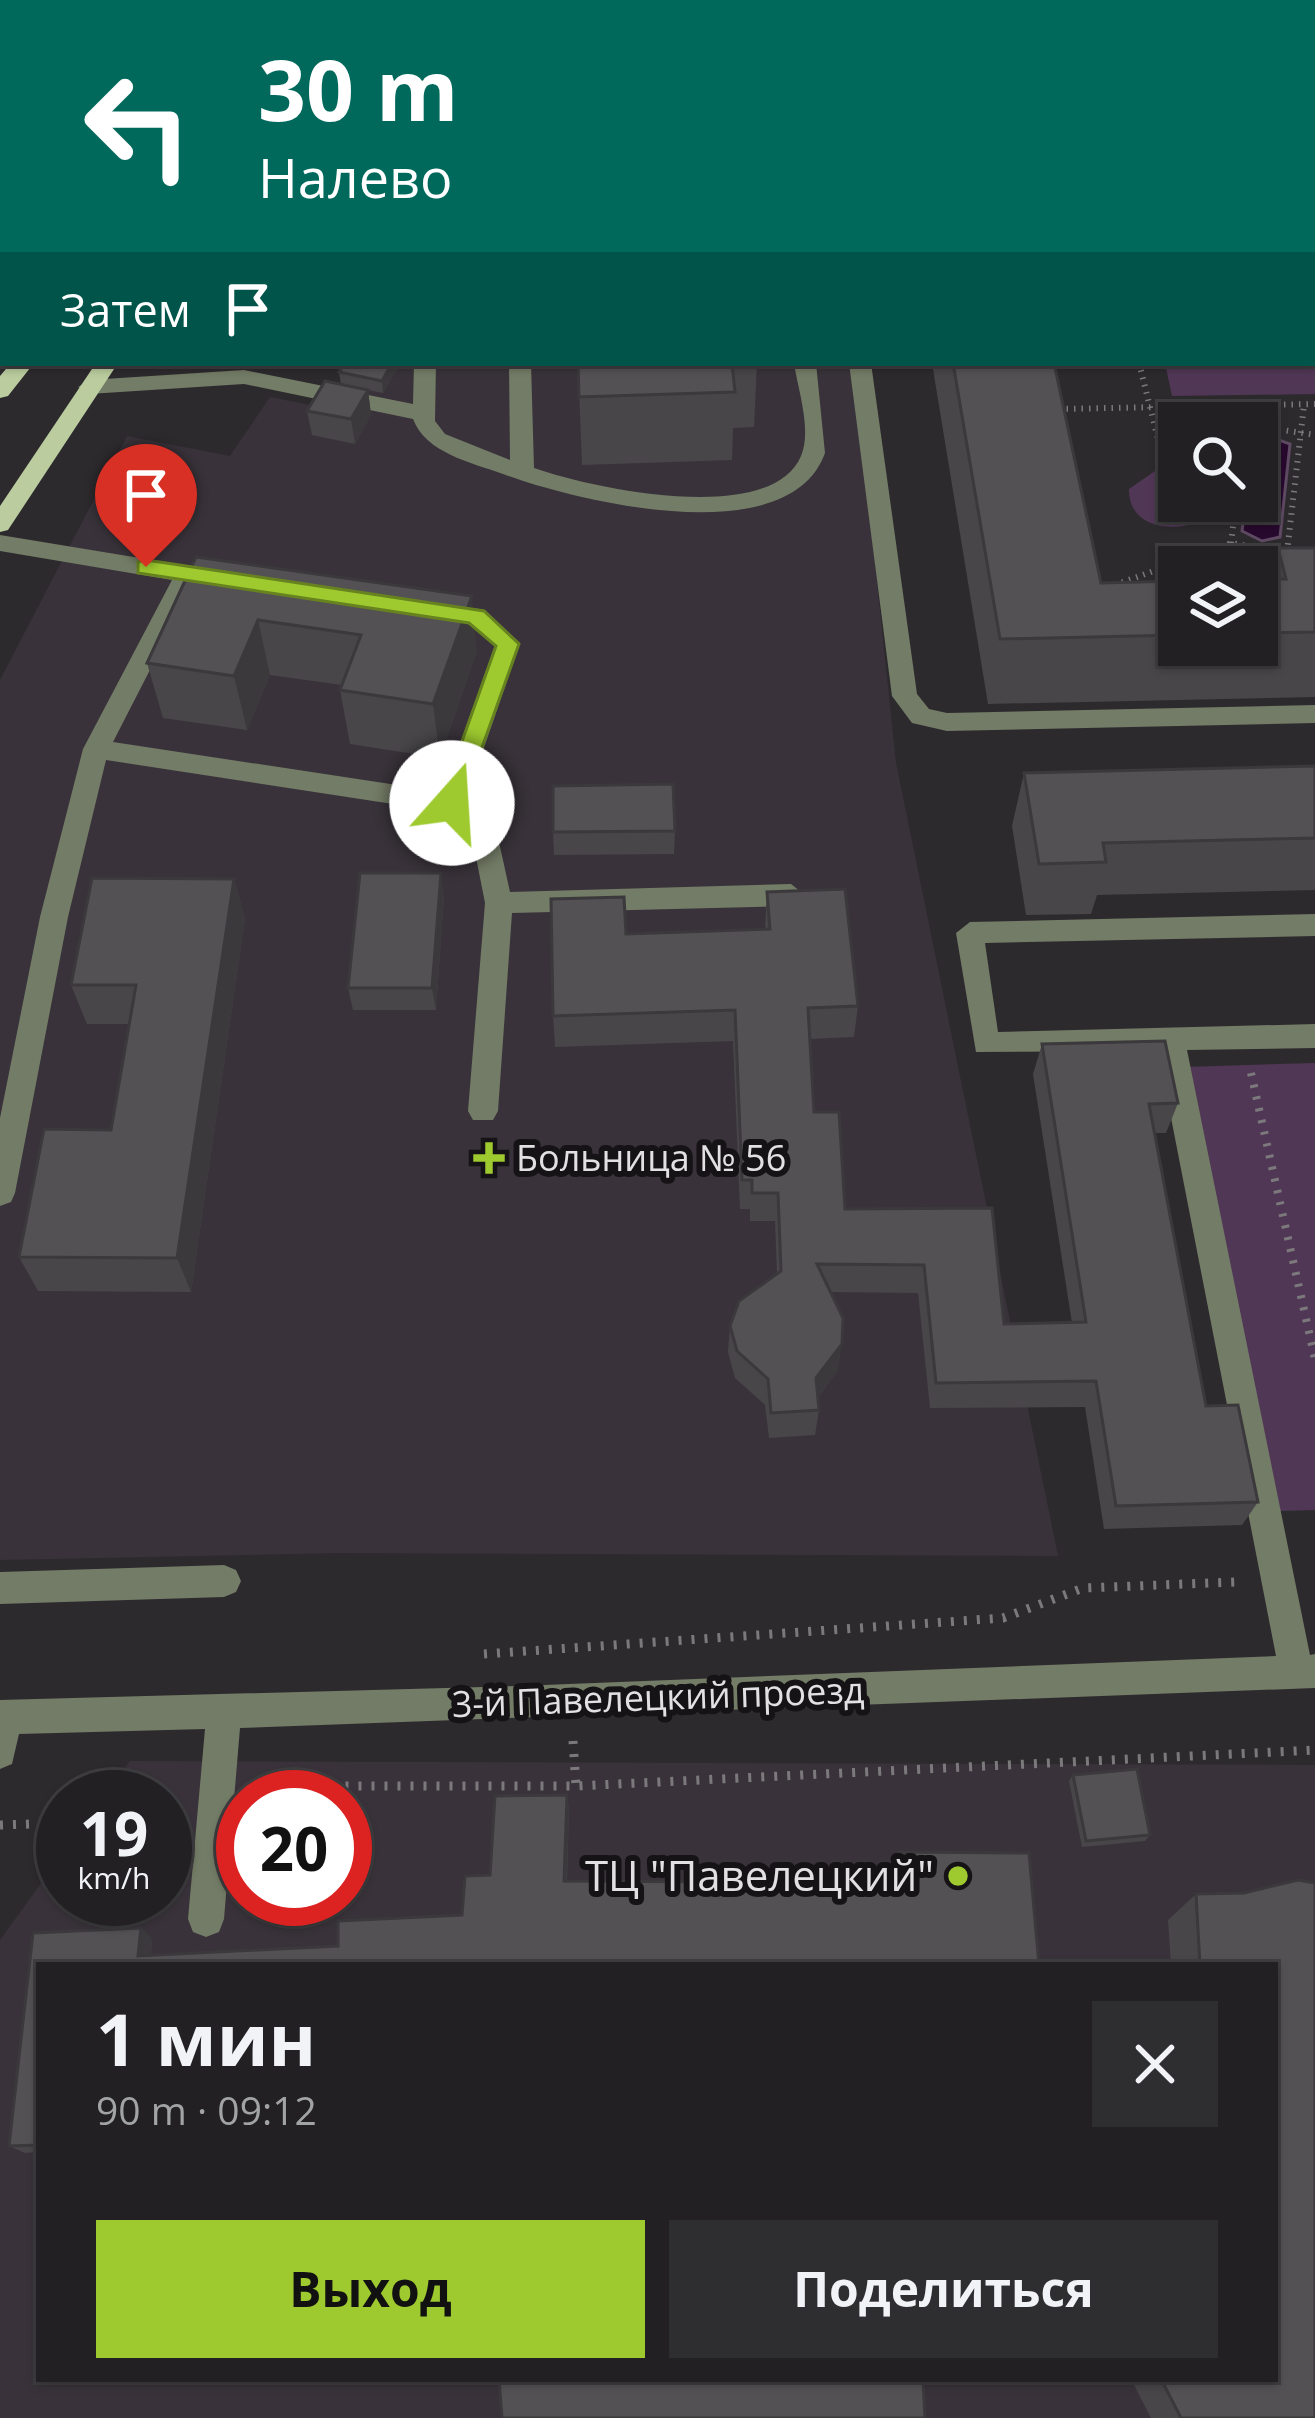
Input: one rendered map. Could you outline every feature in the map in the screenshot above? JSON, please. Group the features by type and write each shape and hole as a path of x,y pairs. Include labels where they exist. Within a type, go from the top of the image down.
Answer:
{"main road":[{"path":"0,391 21,366"},
{"path":"0,524 104,366"}],"street":[{"path":"425,366 426,428 437,439 632,501 737,500 771,493 798,477 814,451 805,366"},
{"path":"520,366 522,469"},
{"path":"860,366 905,696 921,716 947,722 1315,714"},
{"path":"89,387 244,377 424,414"},
{"path":"0,543 254,584"},
{"path":"0,1193 54,917 96,749 187,574"},
{"path":"409,607 476,616 508,644 452,803"},
{"path":"96,749 452,803 484,833 500,903 483,1111"},
{"path":"500,903 791,895"},
{"path":"1315,925 970,933 986,1044 1315,1036"},
{"path":"1170,1040 1278,1581 1306,1671"},
{"path":"0,1588 224,1581"},
{"name":"3-й Павелецкий проезд","path":"2,1729 224,1711 1306,1671"},
{"path":"206,1919 224,1711"}],"path":[{"path":"1140,366 1158,439"},
{"path":"1278,404 1315,404"},
{"path":"1287,552 1304,404"},
{"path":"1150,408 1158,408"},
{"path":"1050,409 1158,409"},
{"path":"1278,429 1315,434"},
{"path":"1231,543 1234,522"},
{"path":"1134,593 1110,591 1231,543 1301,554"},
{"path":"1244,1038 1315,1358"},
{"path":"484,1654 1003,1618 1083,1588 1278,1581"},
{"path":"372,1786 576,1786 1315,1750"},
{"path":"0,1825 36,1824"}],"shaded area":[{"name":"Больница № 56","path":"352,366 854,366 896,763 1058,1556 339,1553 0,1560 0,680 127,436 230,456 270,397 325,408"},
{"path":"1166,366 1315,367 1315,394 1172,396"},
{"path":"1278,440 1290,444 1280,537 1262,541 1242,531 1243,522 1278,522"},
{"path":"1158,471 1158,522 1197,522 1171,527 1146,521 1131,503 1129,489"},
{"path":"1315,1063 1315,1510 1280,1511 1184,1067"},
{"path":"130,1761 1315,1765 1315,2418 0,2418 0,1940 36,1890 36,1926 192,1926 192,1770 123,1770"}],"building":[{"path":"343,366 390,366 382,381 339,372"},
{"path":"578,366 732,366 735,392 579,397"},
{"path":"954,366 1055,366 1101,583 1158,582 1158,635 1000,639"},
{"path":"325,381 368,390 351,419 307,411"},
{"path":"1278,548 1315,548 1315,632 1278,633 1278,579 1286,579"},
{"path":"196,557 472,596 433,704 340,690 361,635 258,620 234,676 147,663"},
{"path":"1315,766 1315,838 1103,843 1106,862 1039,864 1024,773"},
{"path":"673,784 675,831 553,832 553,786"},
{"path":"360,873 441,873 432,988 348,988"},
{"path":"92,878 234,879 177,1258 19,1257 44,1129 111,1130 136,985 71,985"},
{"path":"845,889 858,1006 808,1008 814,1112 839,1112 845,1209 992,1208 1004,1324 1086,1322 1042,1044 1165,1041 1178,1103 1149,1104 1206,1406 1238,1405 1258,1502 1116,1506 1096,1381 936,1383 924,1265 817,1264 843,1318 842,1344 816,1378 819,1410 771,1413 768,1379 737,1351 730,1326 739,1301 781,1271 778,1193 752,1193 752,1180 742,1180 735,1010 553,1016 551,899 624,897 626,934 770,929 767,892"},
{"path":"1137,1769 1150,1835 1086,1841 1073,1775"},
{"name":"ТЦ \"Павелецкий\"","path":"567,1795 564,1881 901,1883 900,1852 1029,1853 1039,1962 36,1962 36,2145 9,2146 33,1933 141,1928 138,1956 338,1946 338,1926 372,1926 372,1919 462,1915 465,1876 490,1875 495,1796"},
{"path":"1298,1880 1315,1883 1315,2418 1181,2418 1163,2382 1278,2382 1278,1962 1200,1962 1196,1894 1244,1893"},
{"path":"499,2382 923,2382 925,2418 502,2418"}],"place":[{"name":"Больница № 56","path":"489,1158"},
{"name":"ТЦ \"Павелецкий\"","path":"958,1876"}],"route":[{"path":"146,567 476,616 508,644 452,803"}]}
